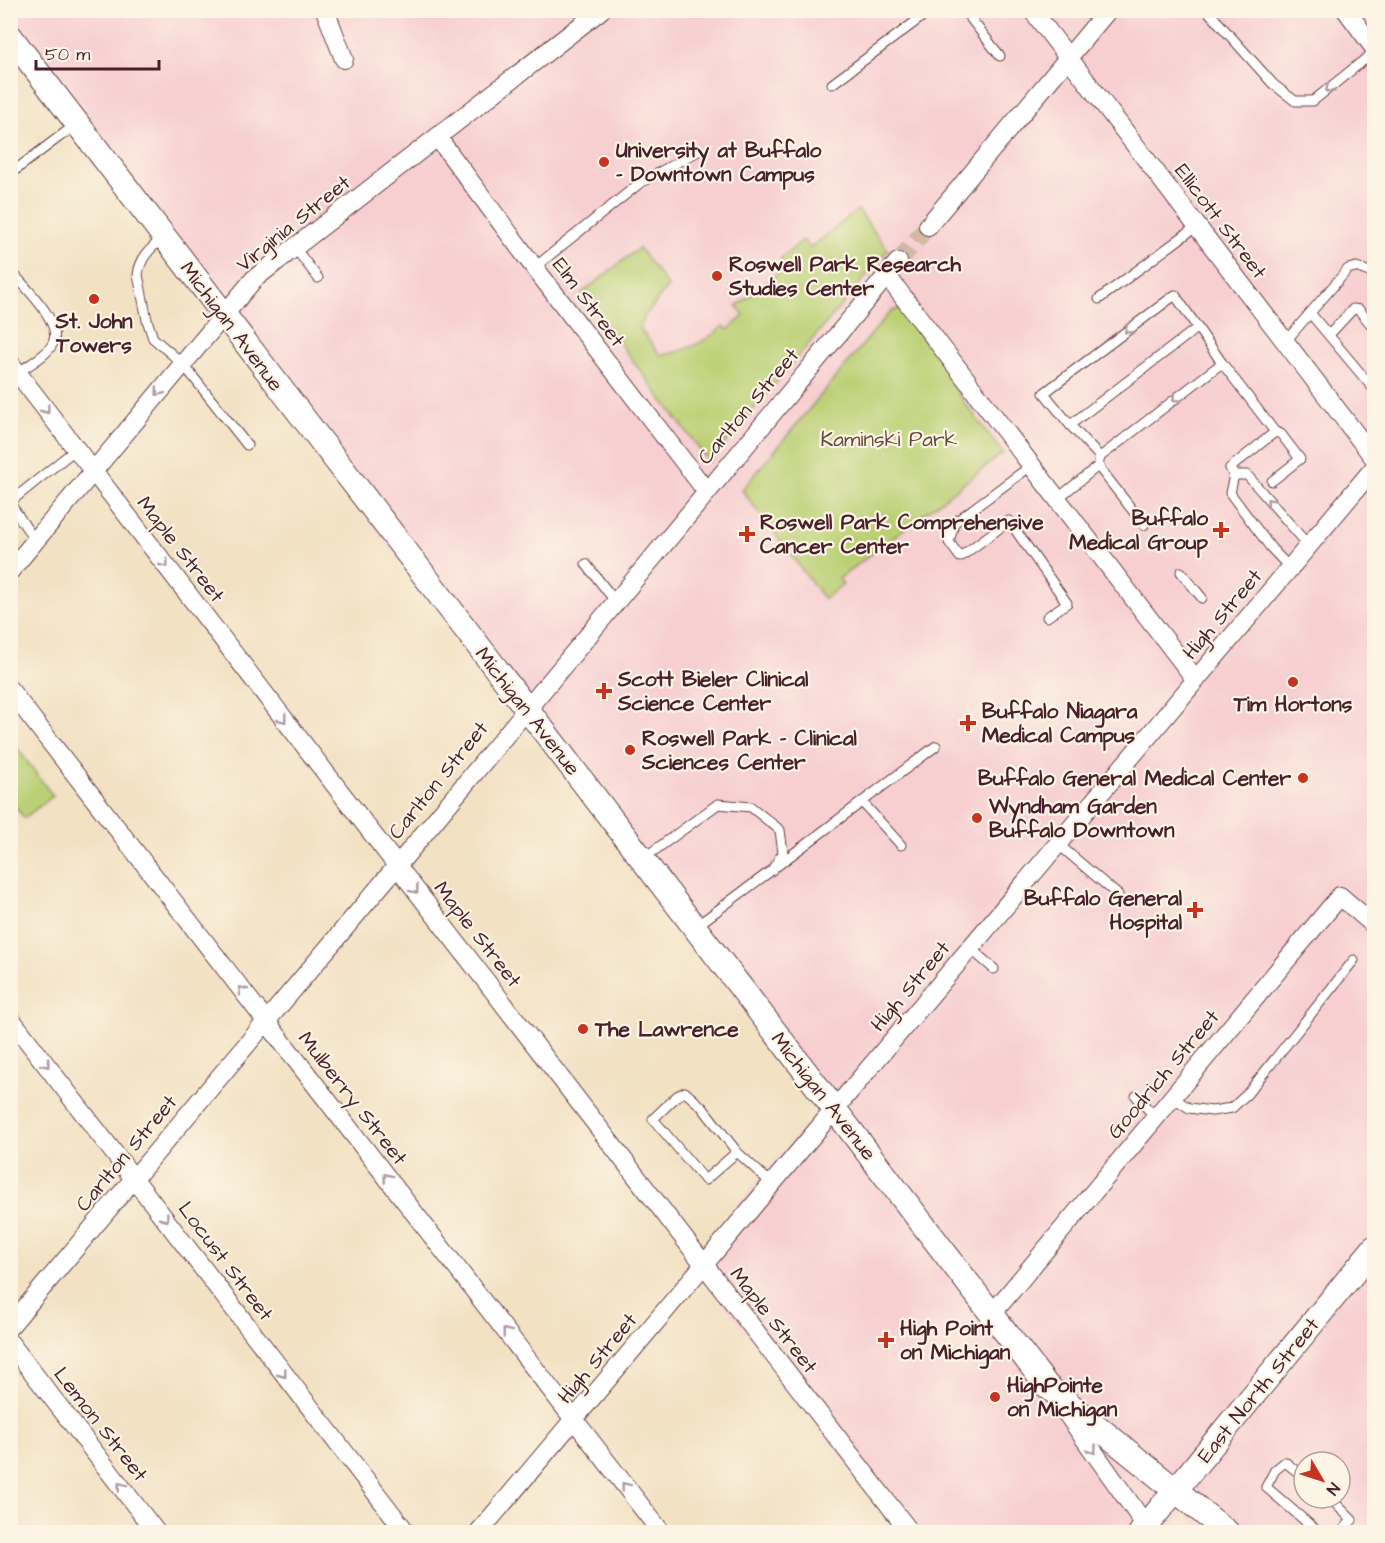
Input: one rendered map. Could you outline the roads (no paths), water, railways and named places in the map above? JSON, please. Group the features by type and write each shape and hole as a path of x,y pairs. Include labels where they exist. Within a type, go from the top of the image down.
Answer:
{"street":[{"path":"325,10 344,59"},
{"name":"Virginia Street","path":"10,571 254,279 601,10"},
{"name":"Ellicott Street","path":"1032,10 1374,458"},
{"path":"928,226 1108,10"},
{"path":"1346,10 1374,48"},
{"name":"Michigan Avenue","path":"10,36 1047,1386 1144,1530"},
{"name":"Elm Street","path":"438,138 707,492"},
{"name":"Carlton Street","path":"10,1326 397,866 892,269 971,386 1032,465"},
{"name":"Maple Street","path":"14,368 910,1533"},
{"path":"1032,465 1196,680"},
{"name":"High Street","path":"479,1533 1374,468"},
{"name":"Mulberry Street","path":"10,690 661,1533"},
{"name":"Goodrich Street","path":"992,1314 1340,896 1374,925"},
{"name":"Locust Street","path":"10,1018 406,1533"},
{"name":"East North Street","path":"1144,1530 1374,1248"},
{"name":"Lemon Street","path":"10,1343 156,1533"},
{"name":"Michigan Avenue","path":"1047,1386 1227,1533"}],"lane":[{"path":"832,84 931,10"},
{"path":"964,10 1000,56"},
{"path":"1207,10 1273,84 1295,101 1313,101 1374,52"},
{"path":"10,174 77,123"},
{"path":"535,267 640,183 698,152"},
{"path":"1099,299 1197,226"},
{"path":"164,237 141,260 138,274 153,338 183,364 247,445"},
{"path":"295,248 318,278"},
{"path":"1285,342 1348,269 1356,267 1374,273"},
{"path":"10,270 48,316 55,331 54,341 49,349 14,368"},
{"path":"1144,525 1099,462 1044,393 1175,295 1222,363 1275,432 1281,434 1300,459 1272,481"},
{"path":"1329,335 1353,309 1359,310 1374,328"},
{"path":"1310,313 1374,387"},
{"path":"1070,425 1197,328"},
{"path":"1058,499 1099,462 1222,363"},
{"path":"1275,432 1230,468 1234,475 1230,493 1271,548 1290,568"},
{"path":"35,541 10,503 76,448"},
{"path":"1032,465 954,524 949,542 960,557 1009,521 1067,603 1047,617"},
{"path":"1234,475 1247,476 1309,546"},
{"path":"586,564 615,601"},
{"path":"1182,572 1202,598"},
{"path":"694,928 936,746"},
{"path":"862,802 901,845"},
{"path":"642,860 718,804 751,807 780,830 783,853 772,870"},
{"path":"1058,844 1118,895"},
{"path":"970,948 994,969"},
{"path":"1172,1097 1189,1108 1212,1111 1232,1108 1247,1094 1354,960"},
{"path":"736,1152 705,1180 653,1119 677,1096 685,1092 702,1107 736,1152 772,1184"},
{"path":"1136,1096 1156,1118"},
{"path":"1292,1467 1286,1462 1275,1470 1266,1487 1318,1533"},
{"path":"1342,1510 1352,1520 1342,1533"}],"tunnel":[{"path":"898,262 928,226"}],"place":[{"name":"University at Buffalo - Downtown Campus","path":"604,162"},
{"name":"Roswell Park Research Studies Center","path":"717,276"},
{"name":"St. John Towers","path":"94,299"},
{"name":"Buffalo Medical Group","path":"1221,530"},
{"name":"Roswell Park Comprehensive Cancer Center","path":"747,534"},
{"name":"Tim Hortons","path":"1293,682"},
{"name":"Scott Bieler Clinical Science Center","path":"604,691"},
{"name":"Buffalo Niagara Medical Campus","path":"968,723"},
{"name":"Roswell Park – Clinical Sciences Center","path":"630,750"},
{"name":"Buffalo General Medical Center","path":"1303,778"},
{"name":"Wyndham Garden Buffalo Downtown","path":"977,818"},
{"name":"Buffalo General Hospital","path":"1195,910"},
{"name":"The Lawrence","path":"583,1029"},
{"name":"High Point on Michigan","path":"886,1340"},
{"name":"HighPointe on Michigan","path":"995,1397"}],"park label":[{"name":"Kaminski Park","path":"889,439"}]}
